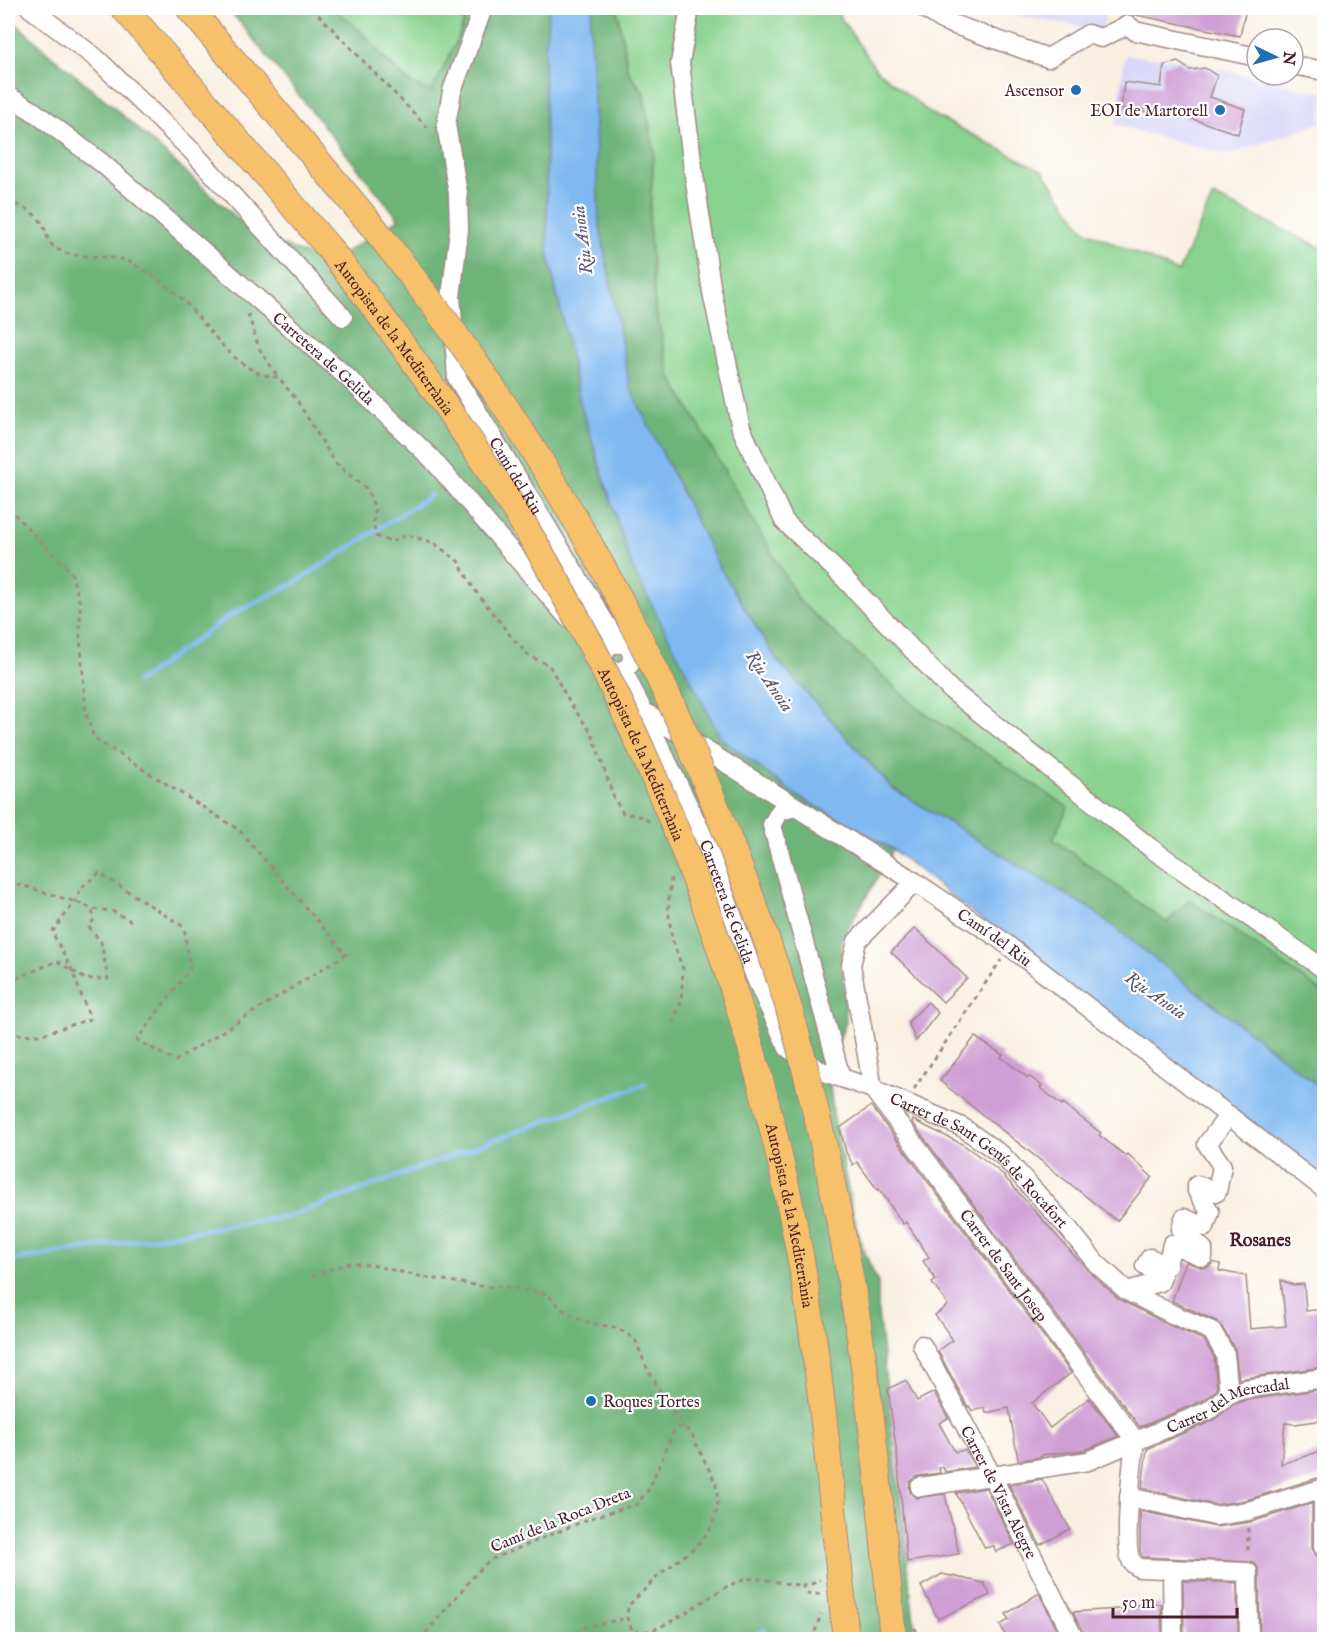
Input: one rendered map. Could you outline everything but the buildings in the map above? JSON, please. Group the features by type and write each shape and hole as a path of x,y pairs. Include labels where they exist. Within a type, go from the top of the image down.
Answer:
{"highway":[{"name":"Autopista de la Mediterrània","path":"124,8 328,247 433,385 539,552 621,707 660,793 719,948 755,1063 773,1131 799,1251 812,1326 823,1410 846,1640"},
{"path":"189,8 374,228 439,312 512,416 599,562 639,635 680,720 755,907 799,1044 843,1234 869,1401 893,1640"}],"street":[{"path":"30,8 96,58 192,151 343,317"},
{"name":"Camí del Riu","path":"483,8 452,91 446,125 458,193 459,230 451,297 457,378 618,644"},
{"path":"690,8 680,63 712,292 741,428 784,521 839,573 951,690 1152,849 1324,969"},
{"path":"924,8 944,21 1048,58 1088,34 1101,38 1129,16 1135,31 1245,54"},
{"path":"1305,67 1324,71"},
{"name":"Carretera de Gelida","path":"8,96 33,111 102,163 348,378 432,459 488,522 563,613 604,657"},
{"path":"618,644 626,647 631,655 630,664 623,670 614,671 605,662 604,657 608,648 618,644"},
{"name":"Carretera de Gelida","path":"623,670 705,840 755,977 788,1048 819,1070 873,1089"},
{"name":"Camí del Riu","path":"645,712 915,882 1009,947 1324,1189"},
{"path":"795,807 780,811 772,825 841,1078"},
{"name":"Carrer de Sant Genís de Rocafort","path":"915,882 857,941 851,965 873,1089 962,1127 1002,1155 1068,1228 1096,1263 1127,1291 1212,1331 1225,1354 1229,1394"},
{"name":"Carrer de Sant Josep","path":"873,1089 1136,1440"},
{"path":"1127,1291 1160,1281 1162,1277 1145,1266 1150,1258 1167,1266 1172,1244 1203,1257 1203,1249 1181,1229 1184,1218 1206,1227 1210,1212 1197,1191 1197,1185 1217,1192 1222,1166 1207,1144 1229,1115"},
{"name":"Carrer de Vista Alegre","path":"922,1345 992,1476 1074,1640"},
{"name":"Carrer del Mercadal","path":"920,1487 1088,1461 1208,1411 1229,1394 1245,1389 1324,1377"},
{"path":"1136,1440 1129,1497 1129,1553 1132,1563 1139,1568 1248,1572 1249,1640"},
{"path":"1129,1497 1215,1516 1248,1511 1324,1488 1323,1547"},
{"path":"1172,1569 1173,1640"}],"path":[{"path":"312,8 450,150"},
{"path":"8,201 25,209 40,220 48,242 62,252 126,261 157,280 184,300 239,361 268,377 278,377"},
{"path":"254,294 246,309 259,348 296,399 336,464 366,488 375,508 373,522 376,536 391,542 408,535 434,543 459,561 474,589 510,635 529,656 549,665 570,704 592,734 614,798 623,813 643,817 657,828"},
{"path":"8,508 71,572 80,603 86,714 94,738 239,830 346,954 175,1062 137,1040 190,969 184,927 99,873 81,888 75,902 52,932 73,972 90,1019 40,1035 8,1034"},
{"path":"672,871 668,909 672,939 683,969 681,1002 672,1028"},
{"path":"8,887 21,885 85,904 91,909 95,918 89,927 101,942 108,979 85,979 57,962 8,982"},
{"path":"91,909 112,911 131,921"},
{"path":"905,1103 1009,947"},
{"path":"312,1276 349,1263 372,1264 418,1276 547,1294 563,1310 582,1320 617,1328 635,1339 657,1386 684,1428 691,1433 716,1484 718,1502 709,1532 693,1549 660,1574 628,1606 627,1618 632,1630 644,1633 660,1628 716,1592 746,1579 777,1581 802,1586 818,1582 826,1575"},
{"name":"Camí de la Roca Dreta","path":"420,1640 490,1560 591,1518 638,1504 649,1489 675,1428 684,1428"},
{"path":"1248,1511 1248,1572"},
{"path":"821,1594 821,1601"},
{"path":"812,1640 822,1609"},
{"path":"570,1640 582,1628 627,1618"},
{"path":"426,1634 428,1640"}],"shaded area":[{"path":"974,8 1107,8 1102,30"},
{"name":"EOI de Martorell","path":"1125,55 1177,60 1245,75 1245,87 1297,87 1324,93 1320,123 1227,155 1116,125"}],"green space":[{"path":"228,8 332,8 360,31 404,78 432,91 461,32 467,8 549,8 544,60 548,253 581,406 632,567 794,794 892,849 888,860 841,940 846,1022 828,1069 834,1121 847,1184 862,1247 878,1283 878,1312 916,1639 8,1639 8,16 256,235 328,263 399,219"},
{"path":"332,8 467,8 461,32 432,91 420,90 410,83"},
{"path":"593,8 617,8 628,71 643,92 654,152 649,224 655,307 670,375 799,601 920,710 1068,807 1053,839 1167,923 1189,900 1324,993 1324,1090 1092,910 892,788 776,659 718,565 630,388 599,222 590,20"},
{"path":"617,8 834,8 875,68 930,113 1043,171 1084,230 1178,272 1213,196 1324,249 1324,993 1189,900 1167,923 1053,839 1067,807 920,710 799,601 670,375 655,307 649,224 654,152 643,92 628,71"}],"water":[{"name":"Riu Anoia","path":"549,8 593,8 590,20 599,222 630,388 718,565 776,659 892,788 1092,910 1324,1090 1324,1178 992,928 892,849 794,794 721,738 632,567 581,406 548,253 544,60"}],"waterway":[{"path":"137,682 232,614 293,584 431,495"},
{"path":"8,1261 290,1216 645,1084"},
{"path":"749,1640 764,1630"}],"place":[{"name":"Ascensor","path":"1076,90"},
{"name":"EOI de Martorell","path":"1220,110"},
{"name":"Roques Tortes","path":"591,1401"}],"district":[{"name":"Rosanes","path":"1260,1240"}]}
